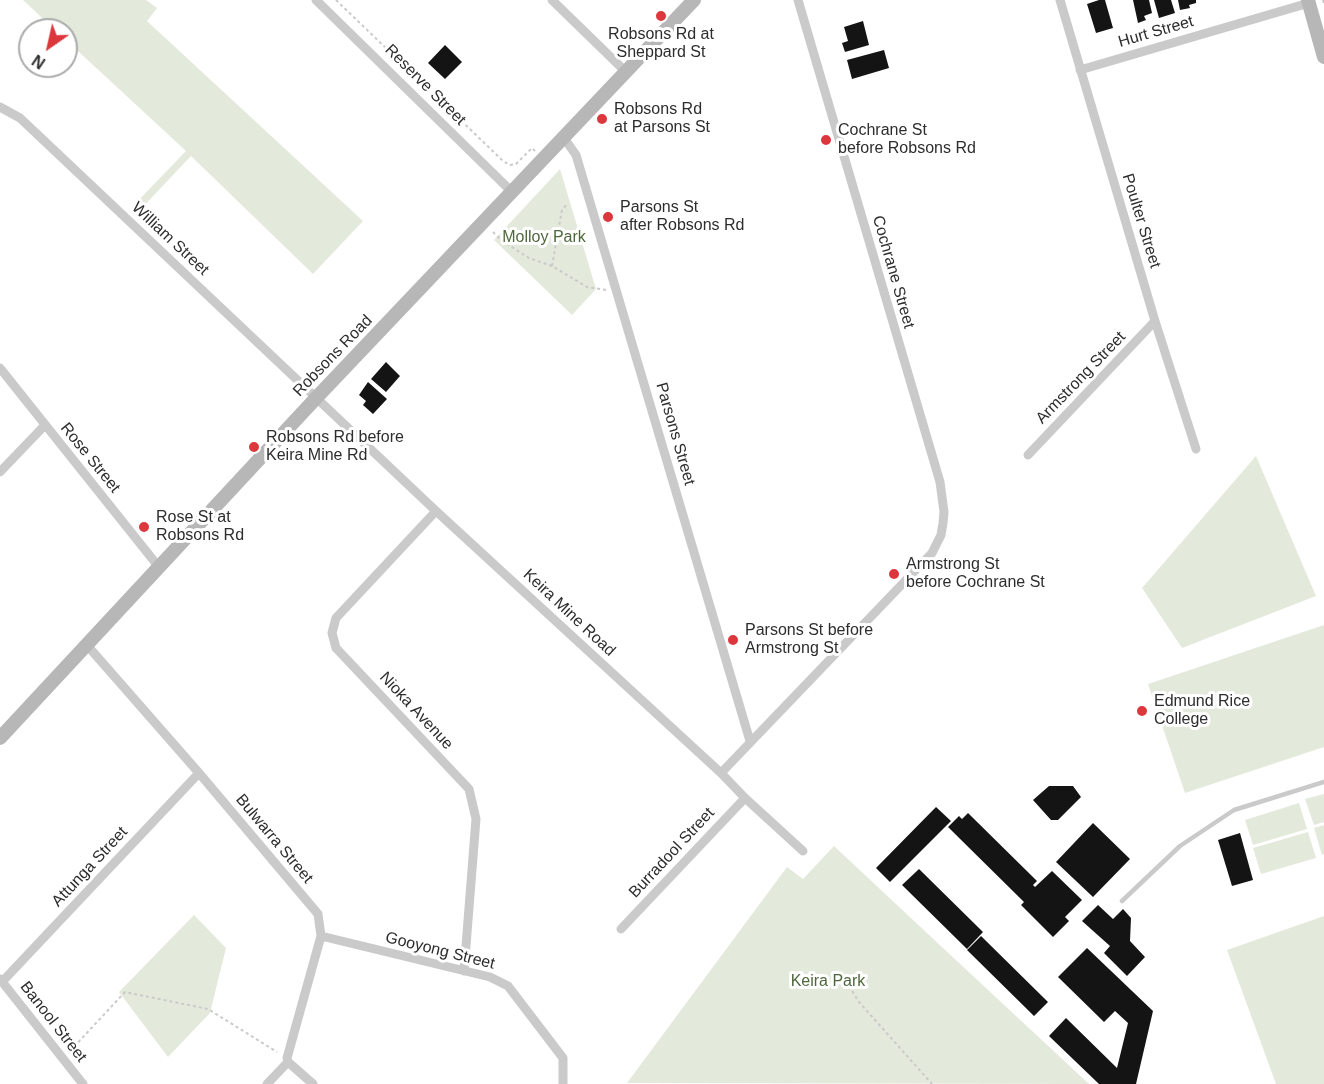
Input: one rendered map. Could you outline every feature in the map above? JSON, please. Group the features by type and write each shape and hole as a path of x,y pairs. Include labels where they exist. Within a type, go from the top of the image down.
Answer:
{"main road":[{"name":"Robsons Road","path":"0,738 158,566 694,0"},
{"path":"1308,2 1324,57"}],"street":[{"name":"Reserve Street","path":"316,0 512,192"},
{"path":"552,0 626,72"},
{"name":"Cochrane Street","path":"750,741 932,553 941,535 944,512 939,482 798,0"},
{"name":"Poulter Street","path":"1059,0 1155,321 1196,449"},
{"name":"Hurt Street","path":"1080,70 1308,2"},
{"name":"William Street","path":"0,107 20,118 317,397"},
{"name":"Parsons Street","path":"564,138 576,155 750,741"},
{"name":"Armstrong Street","path":"1028,455 1155,321"},
{"name":"Rose Street","path":"0,368 158,566"},
{"name":"Keira Mine Road","path":"317,397 436,511 722,773 744,798 803,851"},
{"path":"0,472 45,425"},
{"name":"Nioka Avenue","path":"436,511 336,618 332,633 336,648 469,789 476,819 464,971"},
{"name":"Bulwarra Street","path":"86,644 318,914 321,936"},
{"path":"722,773 750,741"},
{"name":"Attunga Street","path":"1,981 199,773"},
{"name":"Burradool Street","path":"621,929 744,798"},
{"path":"267,1084 288,1060 321,936"},
{"name":"Gooyong Street","path":"321,936 490,976 507,986 563,1058 563,1084"},
{"name":"Banool Street","path":"1,981 83,1084"},
{"path":"288,1060 313,1084"}],"lane":[{"path":"1122,901 1180,846 1234,810 1324,782"}],"path":[{"path":"336,0 503,161 510,165 516,164 532,148"},
{"path":"552,266 562,210 568,203"},
{"path":"493,232 501,240 529,258 552,266 587,287 618,292"},
{"path":"849,986 859,1002 932,1084"},
{"path":"63,1058 125,992 208,1009 288,1060"}],"green space":[{"path":"23,0 146,0 157,8 147,21 363,221 313,274 191,156 138,212 132,207 186,151 78,51 78,18 42,18"},
{"name":"Molloy Park","path":"560,169 596,289 572,315 494,240"},
{"path":"1256,456 1316,596 1182,648 1142,588"},
{"path":"1324,625 1324,747 1185,793 1148,684"},
{"path":"1324,794 1324,822 1314,825 1305,799"},
{"path":"1299,803 1307,829 1253,845 1245,820"},
{"path":"1324,825 1324,854 1322,855 1314,828"},
{"path":"1308,832 1316,858 1261,874 1253,848"},
{"name":"Keira Park","path":"834,846 1089,1084 627,1083 787,867 803,879"},
{"path":"194,915 226,948 210,1013 168,1057 119,992"},
{"path":"1324,916 1324,1084 1276,1084 1227,950"}],"building":[{"path":"1105,0 1113,28 1096,33 1087,4"},
{"path":"1133,0 1149,0 1152,13 1144,16 1146,20 1138,23"},
{"path":"1154,0 1171,0 1175,13 1159,18"},
{"path":"1178,0 1196,0 1196,3 1189,5 1190,8 1180,10"},
{"path":"863,21 869,45 845,52 842,43 848,41 844,27"},
{"path":"445,45 462,62 445,79 428,63"},
{"path":"884,50 889,68 852,79 847,60"},
{"path":"386,362 400,376 386,392 371,379"},
{"path":"368,382 387,399 373,414 363,405 366,401 359,395"},
{"path":"1049,786 1073,786 1081,797 1058,820 1051,820 1033,800"},
{"path":"936,807 951,821 890,882 876,868"},
{"path":"968,813 1037,881 1033,885 1035,887 1052,871 1082,900 1065,917 1069,921 1053,937 1021,905 1024,902 948,827 959,816 962,819"},
{"path":"1093,823 1130,859 1093,897 1056,862"},
{"path":"1240,833 1253,880 1232,886 1218,840"},
{"path":"919,869 983,932 967,949 902,885"},
{"path":"1098,905 1113,919 1123,909 1131,918 1130,941 1145,957 1127,976 1104,953 1110,946 1082,921"},
{"path":"981,936 1048,1002 1034,1016 967,950"},
{"path":"1087,948 1153,1011 1136,1084 1099,1084 1049,1036 1066,1018 1117,1068 1128,1023 1115,1011 1104,1022 1058,977"}],"place":[{"name":"Robsons Rd at Sheppard St","path":"661,16"},
{"name":"Robsons Rd at Parsons St","path":"602,119"},
{"name":"Cochrane St before Robsons Rd","path":"826,140"},
{"name":"Parsons St after Robsons Rd","path":"608,217"},
{"name":"Robsons Rd before Keira Mine Rd","path":"254,447"},
{"name":"Rose St at Robsons Rd","path":"144,527"},
{"name":"Armstrong St before Cochrane St","path":"894,574"},
{"name":"Parsons St before Armstrong St","path":"733,640"},
{"name":"Edmund Rice College","path":"1142,711"}]}
